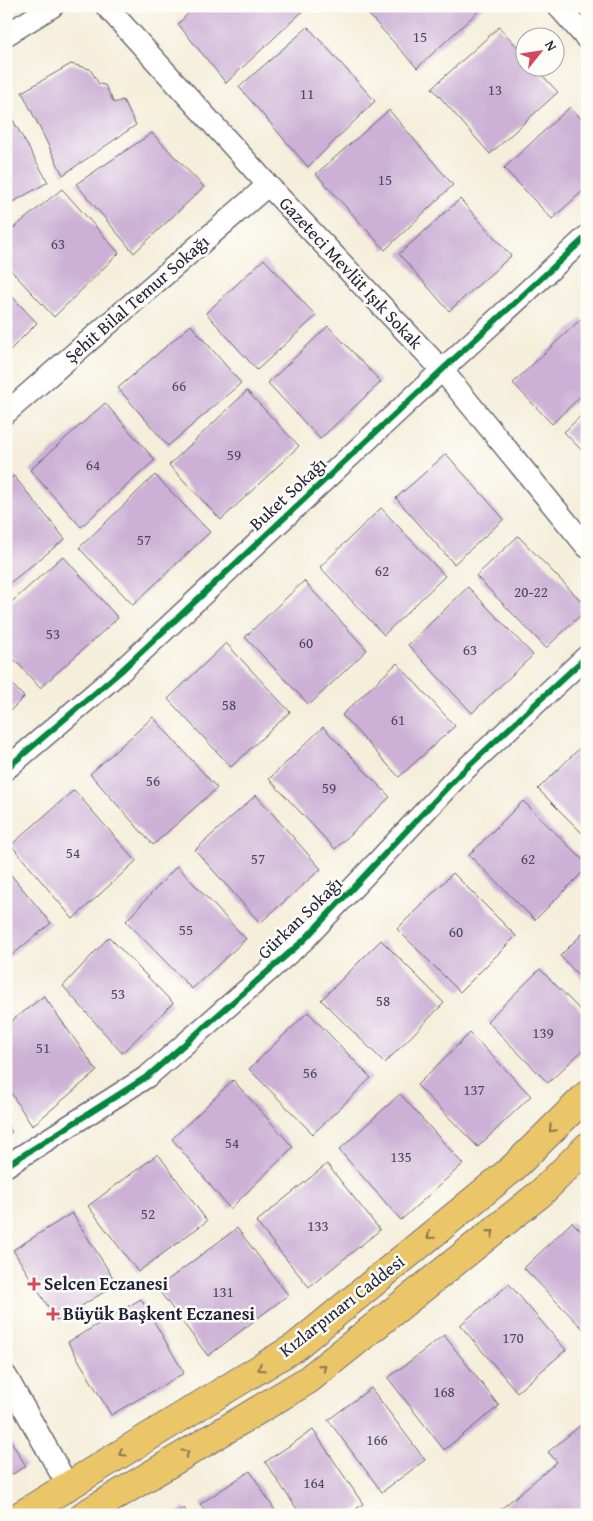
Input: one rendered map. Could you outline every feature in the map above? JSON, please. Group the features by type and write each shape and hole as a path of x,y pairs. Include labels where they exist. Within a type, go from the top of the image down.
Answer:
{"main road":[{"name":"Kızlarpınarı Caddesi","path":"21,1515 295,1347 512,1169 587,1094"},
{"name":"Kızlarpınarı Caddesi","path":"84,1515 308,1380 541,1193 587,1147"}],"street":[{"path":"6,35 53,6"},
{"name":"Gazeteci Mevlüt Işık Sokak","path":"106,6 268,185 442,370 587,547"},
{"path":"558,6 587,39"},
{"name":"Şehit Bilal Temur Sokağı","path":"6,413 268,185"},
{"name":"Buket Sokağı","path":"6,769 121,671 587,236"},
{"name":"Gürkan Sokağı","path":"6,1166 148,1076 304,940 458,776 587,656"},
{"path":"6,1376 68,1486"}],"building":[{"path":"195,6 305,6 306,8 226,83 178,24"},
{"path":"361,6 484,6 417,68"},
{"path":"308,27 375,101 308,167 239,87"},
{"path":"499,27 516,45 516,78 545,78 558,92 490,154 432,88"},
{"path":"71,64 90,69 99,84 105,85 114,103 123,100 136,125 63,175 22,92"},
{"path":"570,107 587,125 587,187 552,219 504,168"},
{"path":"6,108 48,182 6,206"},
{"path":"389,110 453,185 385,250 316,174"},
{"path":"152,133 204,187 134,253 76,184"},
{"path":"62,189 119,253 54,317 6,265 6,234"},
{"path":"460,199 511,256 449,311 399,254"},
{"path":"264,259 316,316 257,370 206,313"},
{"path":"6,290 37,323 6,354"},
{"path":"581,319 587,326 587,390 552,424 513,383"},
{"path":"191,325 241,383 168,446 118,388"},
{"path":"328,326 381,382 320,439 268,383"},
{"path":"247,391 299,446 221,520 169,465"},
{"path":"105,403 155,460 81,527 30,470"},
{"path":"587,410 587,456 564,432"},
{"path":"446,454 504,519 454,564 396,498"},
{"path":"155,475 210,532 133,605 79,548"},
{"path":"14,476 65,539 6,586 6,482"},
{"path":"381,508 445,576 384,635 320,567"},
{"path":"518,536 587,607 546,648 476,576"},
{"path":"63,556 118,618 40,688 6,650 6,607"},
{"path":"304,581 367,650 309,705 245,637"},
{"path":"468,587 533,655 472,713 408,645"},
{"path":"226,643 290,712 231,767 168,699"},
{"path":"397,663 455,726 399,777 342,715"},
{"path":"6,678 24,697 6,715"},
{"path":"153,717 217,788 153,845 90,774"},
{"path":"323,727 390,797 335,849 269,779"},
{"path":"587,741 587,838 538,789"},
{"path":"74,790 136,861 73,919 11,845"},
{"path":"256,795 321,869 260,923 195,850"},
{"path":"523,801 587,864 587,868 535,920 469,855"},
{"path":"177,866 246,939 192,989 126,921"},
{"path":"6,869 51,923 6,960"},
{"path":"453,873 516,936 460,992 397,929"},
{"path":"587,929 587,984 560,956"},
{"path":"109,937 173,1003 122,1053 63,986"},
{"path":"381,940 444,1003 385,1063 321,1000"},
{"path":"540,969 587,1017 587,1046 548,1083 487,1021"},
{"path":"44,996 97,1071 32,1126 6,1085 6,1025"},
{"path":"308,1012 371,1078 313,1134 249,1069"},
{"path":"470,1033 531,1096 478,1147 417,1085"},
{"path":"233,1080 293,1147 230,1209 172,1139"},
{"path":"400,1094 463,1164 401,1220 339,1150"},
{"path":"6,1123 12,1132 6,1136"},
{"path":"158,1154 207,1221 138,1272 88,1206"},
{"path":"327,1164 380,1230 309,1287 256,1222"},
{"path":"72,1213 117,1284 57,1321 13,1250"},
{"path":"572,1222 587,1237 587,1333 524,1268"},
{"path":"237,1228 288,1295 208,1356 157,1288"},
{"path":"509,1284 566,1350 517,1392 460,1325"},
{"path":"141,1299 184,1373 111,1415 68,1342"},
{"path":"444,1335 499,1406 444,1450 388,1378"},
{"path":"371,1388 425,1460 382,1492 328,1420"},
{"path":"587,1420 587,1515 494,1515 557,1462 548,1452"},
{"path":"313,1430 363,1504 348,1515 301,1515 265,1462"},
{"path":"6,1433 26,1466 6,1478"},
{"path":"250,1471 278,1515 207,1515 200,1504"},
{"path":"184,1508 188,1515 173,1515"}],"cycle path":[{"path":"6,769 121,671 587,236"},
{"path":"6,1166 148,1076 304,940 458,776 587,656"}],"place":[{"name":"Selcen Eczanesi","path":"34,1284"},
{"name":"Büyük Başkent Eczanesi","path":"53,1314"}]}
